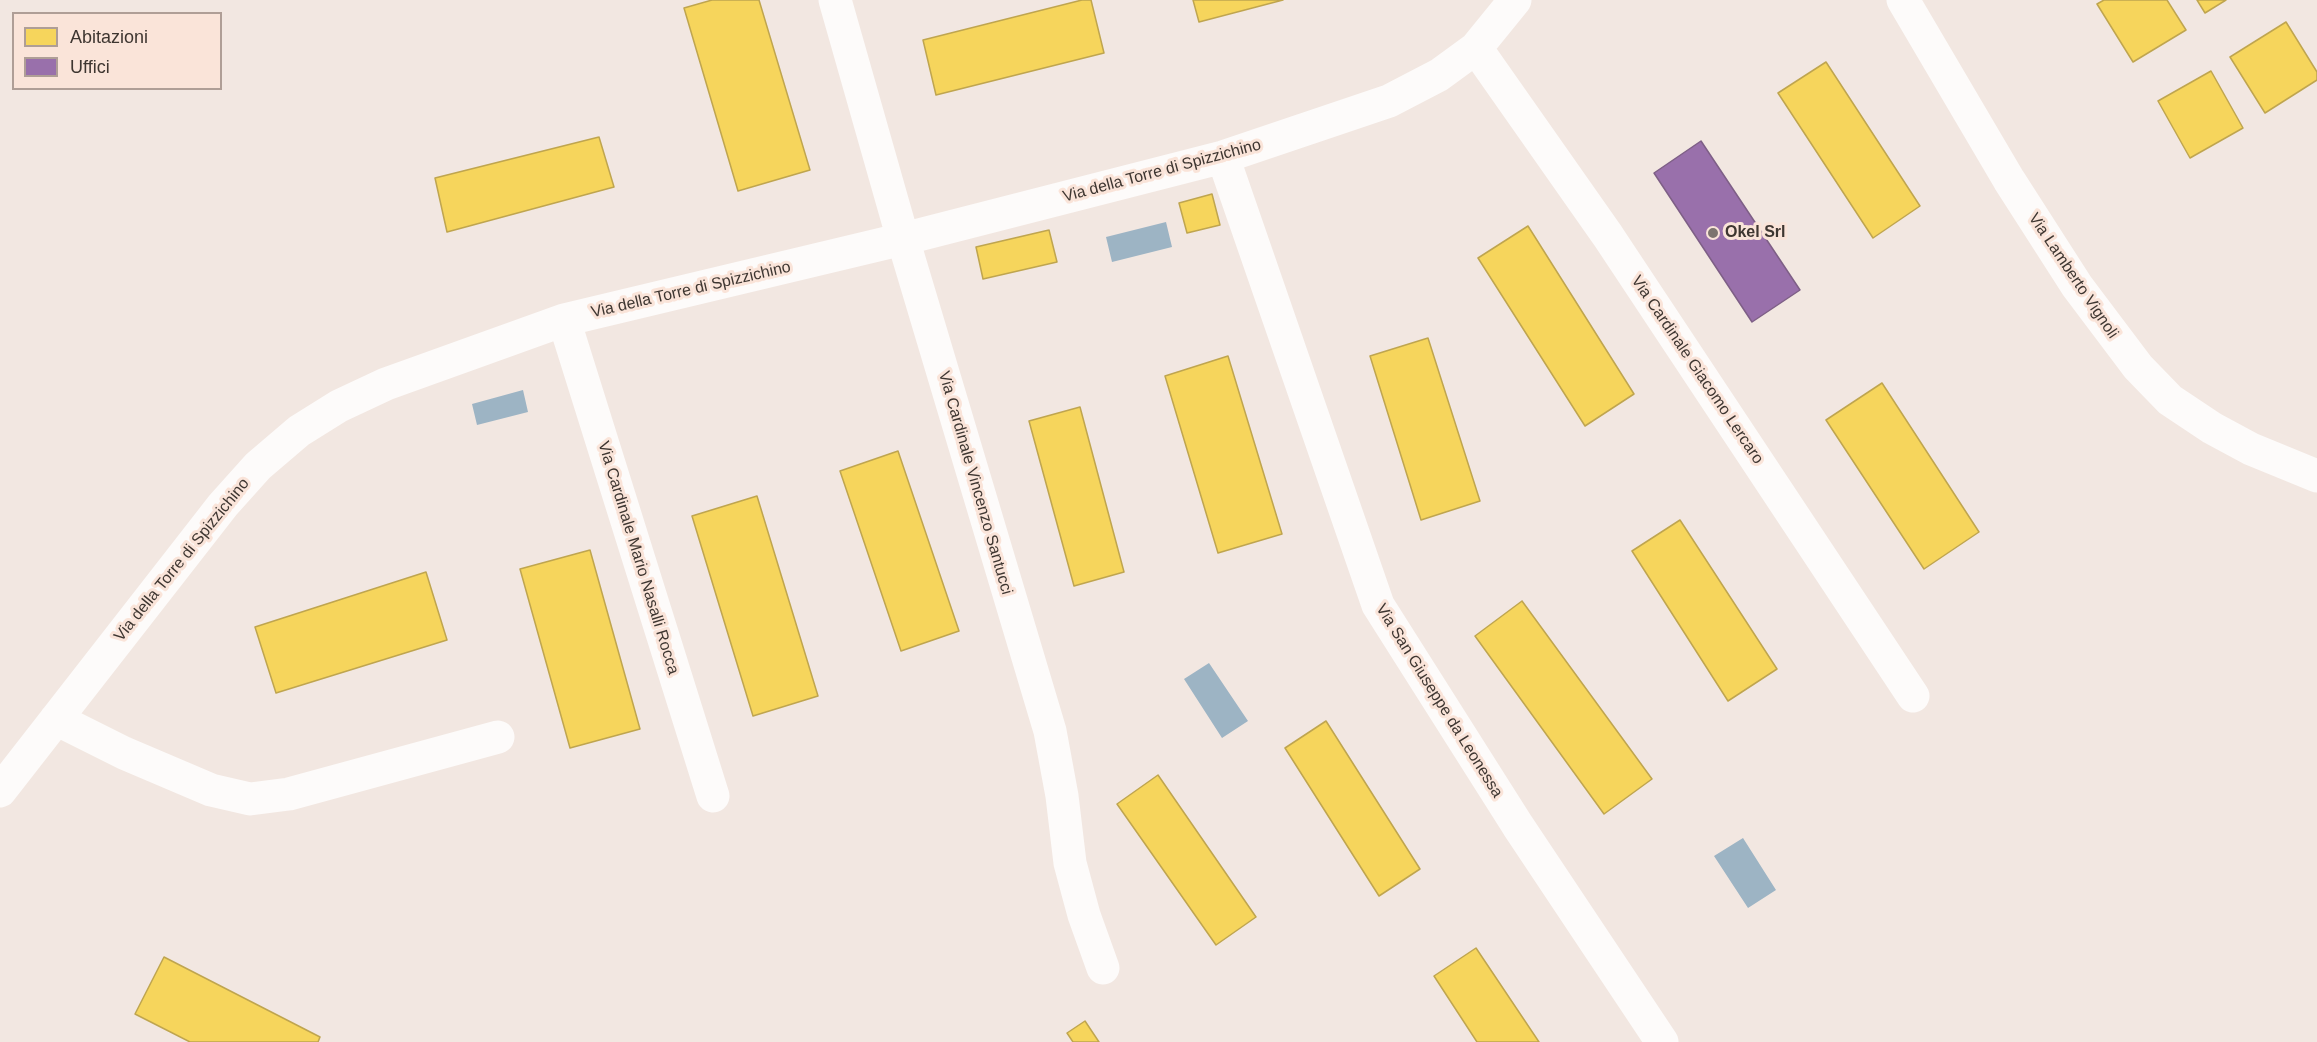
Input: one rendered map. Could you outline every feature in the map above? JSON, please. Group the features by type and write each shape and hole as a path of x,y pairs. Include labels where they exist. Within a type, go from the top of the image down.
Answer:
{"street":[{"name":"Via Cardinale Vincenzo Santucci","path":"835,0 903,239 1050,731 1062,796 1070,863 1102,968"},
{"name":"Via della Torre di Spizzichino","path":"0,791 223,505 258,466 299,431 339,406 386,384 564,320 903,239 1223,157 1389,101 1439,75 1476,48 1515,0"},
{"name":"Via Lamberto Vignoli","path":"1903,0 2009,180 2077,286 2138,367 2170,400 2212,428 2251,449 2317,476"},
{"name":"Via Cardinale Giacomo Lercaro","path":"1476,48 1608,236 1913,696"},
{"name":"Via San Giuseppe da Leonessa","path":"1223,157 1378,606 1518,826 1662,1042"},
{"name":"Via Cardinale Mario Nasalli Rocca","path":"564,320 713,796"},
{"path":"56,719 124,753 211,790 250,799 290,794 498,737"}],"water":[{"path":"1166,222 1172,247 1112,262 1106,237"},
{"path":"523,390 528,412 477,425 472,404"},
{"path":"1209,663 1248,721 1222,738 1184,679"},
{"path":"1743,838 1776,890 1748,908 1714,856"}],"building: Abitazioni":[{"path":"712,0 759,0 810,170 738,191 684,8"},
{"path":"1082,0 1091,0 1104,53 936,95 923,40"},
{"path":"1193,0 1283,0 1199,22"},
{"path":"2104,0 2167,0 2186,30 2133,62 2097,4"},
{"path":"2197,0 2226,0 2205,13"},
{"path":"2286,22 2317,72 2317,80 2265,113 2230,57"},
{"path":"1826,62 1920,206 1873,238 1778,93"},
{"path":"2211,71 2243,128 2190,158 2158,101"},
{"path":"599,137 614,187 447,232 435,178"},
{"path":"1212,194 1220,225 1187,233 1179,203"},
{"path":"1528,226 1634,394 1585,426 1478,258"},
{"path":"1049,230 1057,262 983,279 976,247"},
{"path":"1428,338 1480,501 1421,520 1370,356"},
{"path":"1228,356 1282,534 1218,553 1165,376"},
{"path":"1882,383 1979,532 1924,569 1826,420"},
{"path":"1080,407 1124,572 1074,586 1029,421"},
{"path":"898,451 959,631 901,651 840,471"},
{"path":"757,496 818,696 753,716 692,516"},
{"path":"1680,520 1777,669 1728,701 1632,551"},
{"path":"590,550 640,729 570,748 520,569"},
{"path":"426,572 447,640 276,693 255,627"},
{"path":"1522,601 1652,779 1604,814 1475,636"},
{"path":"1326,721 1420,869 1379,896 1285,748"},
{"path":"1158,775 1256,917 1216,945 1117,804"},
{"path":"1476,948 1539,1042 1477,1042 1434,976"},
{"path":"164,957 320,1037 318,1042 190,1042 135,1014"},
{"path":"1085,1021 1099,1042 1073,1042 1067,1033"}],"building: Uffici":[{"path":"1701,141 1800,290 1752,322 1654,173"}],"place":[{"name":"Okel Srl","path":"1713,233"}]}
